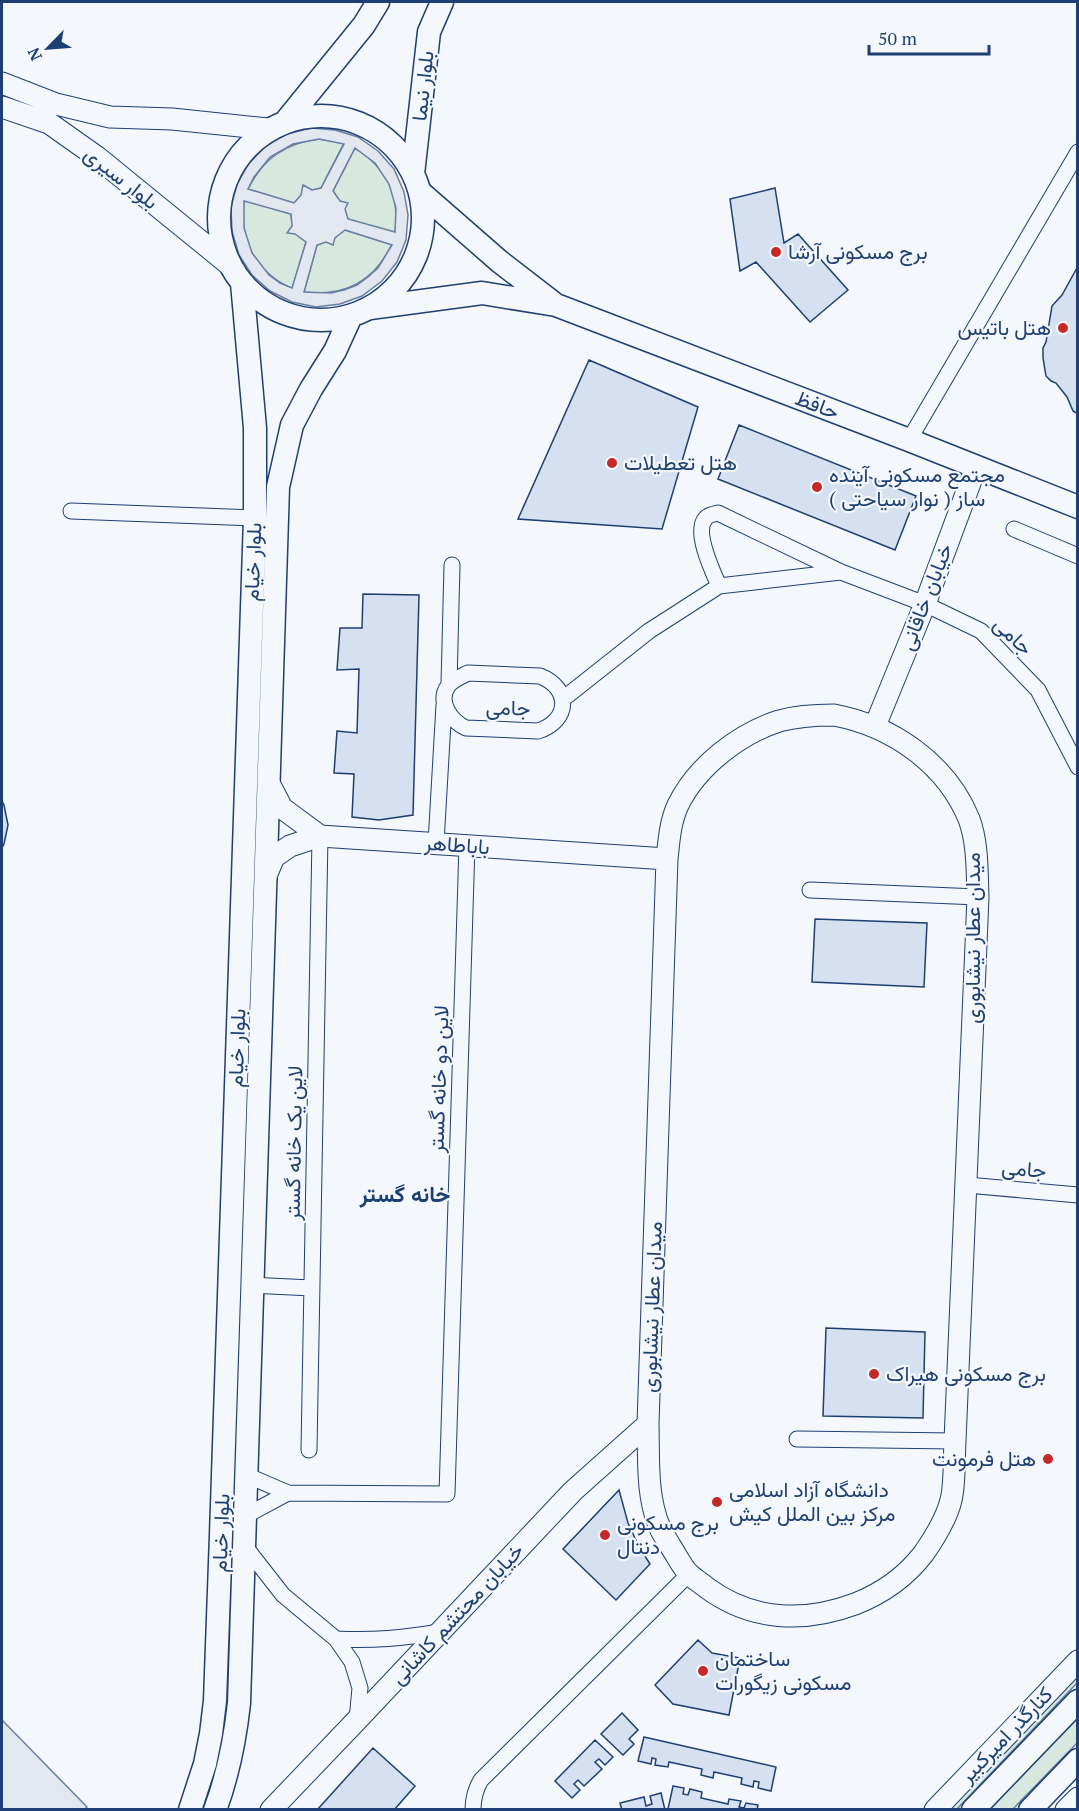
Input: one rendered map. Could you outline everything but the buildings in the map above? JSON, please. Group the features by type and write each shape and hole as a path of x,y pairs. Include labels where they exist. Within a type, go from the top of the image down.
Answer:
{"main road":[{"path":"277,125 364,25 378,2"},
{"name":"بلوار نیما","path":"417,183 429,32 442,2"},
{"path":"360,312 387,297 412,266 423,229 423,210 417,183 404,158 392,144 378,132 361,123 343,117 324,115 304,116 277,125 253,140 240,154 222,189 219,208 219,228 223,248 236,275 265,303 291,316 311,320 331,320 360,312 482,293 556,305"},
{"path":"417,183 498,261 556,305"},
{"name":"بلوار خیام","path":"190,1809 212,1734 215,1701 255,518 255,428 236,275"},
{"name":"حافظ","path":"556,305 1077,507"},
{"name":"بلوار خیام","path":"215,1809 228,1770 239,1703 278,487 292,425 311,389 360,312"},
{"path":"973,1809 1077,1701"},
{"path":"1030,1809 1077,1760"}],"street":[{"name":"بلوار سیری","path":"2,83 56,104 110,117 277,125"},
{"name":"بلوار سیری","path":"2,107 49,123 97,157 236,275"},
{"path":"909,440 1077,152"},
{"name":"خیابان خاقانی","path":"875,726 925,604 976,467"},
{"path":"71,511 255,518"},
{"name":"جامی","path":"718,586 701,534 703,520 707,516 718,513 841,572 925,604 981,631 1038,690 1077,767"},
{"path":"1014,529 1077,556"},
{"path":"436,843 444,694 449,684 452,565"},
{"name":"جامی","path":"563,699 649,631 718,586 841,572"},
{"name":"جامی","path":"444,705 456,724 466,728 538,731 549,728 557,720 562,710 563,699 559,688 551,680 540,676 468,673 449,684"},
{"name":"میدان عطار نیشابوری","path":"834,715 875,726 912,747 926,759 952,789 969,820 976,850 978,897 967,1185 951,1501 923,1554 910,1569 879,1594 826,1614 786,1616 748,1609 730,1602 689,1574 660,1529 650,1484 648,1424 667,859 670,830 678,805 693,782 711,763 742,739 781,721 815,716 834,715"},
{"path":"269,783 282,808 320,836"},
{"name":"باباطاهر","path":"266,876 274,857 282,851 320,836 667,859"},
{"name":"لاین یک خانه گستر","path":"309,1450 320,836"},
{"name":"لاین دو خانه گستر","path":"288,1493 447,1494 467,845"},
{"path":"810,890 978,897"},
{"name":"جامی","path":"967,1185 1077,1195"},
{"path":"251,1285 312,1288"},
{"name":"خیابان محتشم کاشانی","path":"271,1809 573,1491 648,1424"},
{"path":"797,1439 955,1441"},
{"path":"246,1475 288,1493"},
{"path":"245,1515 288,1493"},
{"path":"244,1545 283,1595 336,1639 352,1662 360,1688 357,1720"},
{"path":"474,1809 475,1789 481,1780 689,1574"},
{"path":"336,1639 370,1641 408,1638 440,1632"},
{"name":"کنارگذر امیرکبیر","path":"935,1809 1077,1660"},
{"path":"1066,1809 1077,1798"}],"shaded area":[{"path":"311,128 335,130 358,137 378,151 394,169 404,192 408,215 406,240 397,262 382,281 362,296 340,304 316,307 292,302 270,291 252,275 239,255 232,231 231,207 237,184 249,163 266,146 287,134","holes":["319,139 344,144 321,188 312,190 303,185 301,195 294,203 248,189 254,177 270,157 293,144","355,148 375,163 389,184 396,208 395,232 348,219 345,209 348,203 340,201 333,191","244,201 291,214 292,226 287,233 295,234 306,242 292,288 269,275 252,253 244,228","345,230 392,245 378,268 357,285 331,293 304,292 317,245 326,242 333,245 335,238"]},
{"path":"319,139 344,143 321,188 306,193 294,203 248,189 261,169 276,154 296,144"},
{"path":"355,148 375,164 389,184 395,207 395,233 348,219 333,191"},
{"path":"244,200 291,214 295,230 306,242 292,289 268,273 252,253 244,229"},
{"path":"345,230 392,244 376,268 357,284 333,292 304,292 317,245 334,238"},
{"path":"1074,1677 1077,1683 957,1809 947,1810"},
{"path":"1077,1718 1077,1743 1013,1809 990,1809"},
{"path":"2,1720 87,1807 85,1809 2,1809"}],"place":[{"name":"برج مسکونی آرشا","path":"776,252"},
{"name":"هتل باتیس","path":"1063,328"},
{"name":"هتل تعطیلات","path":"612,463"},
{"name":"مجتمع مسکونی آینده ساز ( نوار سیاحتی )","path":"817,487"},
{"name":"برج مسکونی هیراک","path":"874,1374"},
{"name":"هتل فرمونت","path":"1048,1459"},
{"name":"دانشگاه آزاد اسلامی مرکز بین الملل کیش","path":"717,1502"},
{"name":"برج مسکونی دنتال","path":"605,1535"},
{"name":"ساختمان مسکونی زیگورات","path":"703,1671"}],"district":[{"name":"خانه گستر","path":"405,1194"}]}
